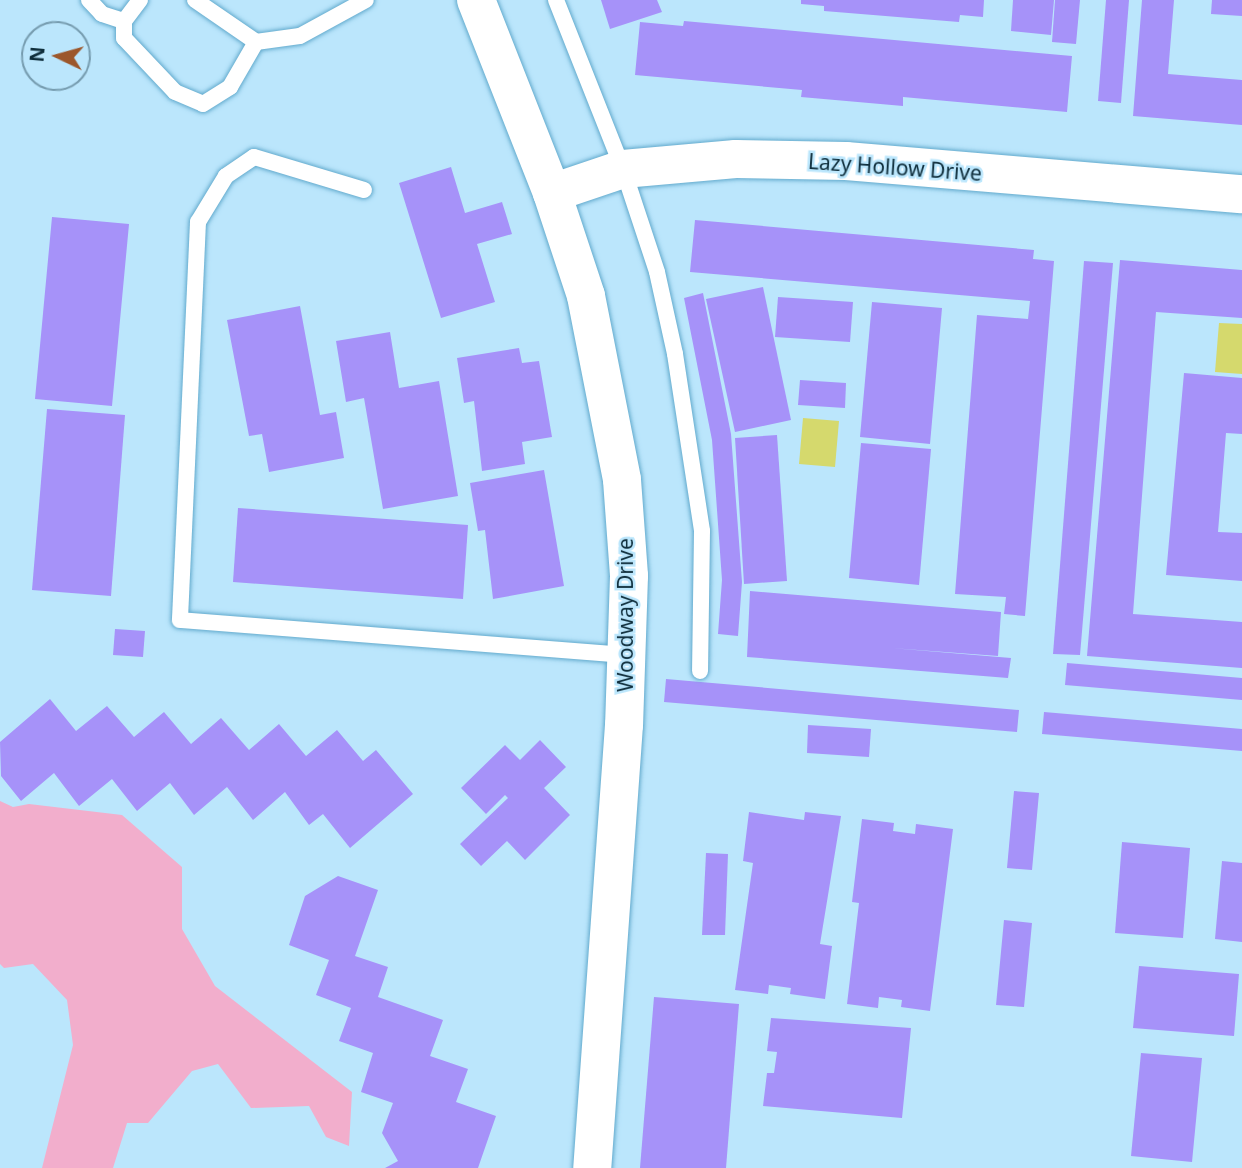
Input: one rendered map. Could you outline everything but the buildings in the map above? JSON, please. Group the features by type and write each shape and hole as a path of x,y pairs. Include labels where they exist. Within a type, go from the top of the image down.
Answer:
{"street":[{"name":"Woodway Drive","path":"476,0 552,193 586,296 622,480 629,576 624,655 624,725 592,1168"},
{"name":"Lazy Hollow Drive","path":"552,193 623,169 736,159 846,161 1242,194"}],"lane":[{"path":"89,0 102,14 124,21"},
{"path":"140,0 124,21 124,38 167,83 203,104 230,88 256,43"},
{"path":"195,0 256,43 300,36 366,0"},
{"path":"556,0 623,169 657,272 690,440 702,531 700,671"},
{"path":"364,190 254,157 226,176 198,222 180,621 624,655"}],"green space":[{"path":"1219,323 1242,324 1242,374 1215,372"},
{"path":"803,418 839,421 835,467 799,464"}],"shaded area":[{"path":"0,801 13,807 29,804 122,815 182,867 182,929 215,986 352,1092 349,1146 326,1137 309,1106 251,1108 218,1064 192,1071 148,1123 127,1123 113,1168 42,1168 73,1045 67,1000 33,964 4,968 0,964"}]}
